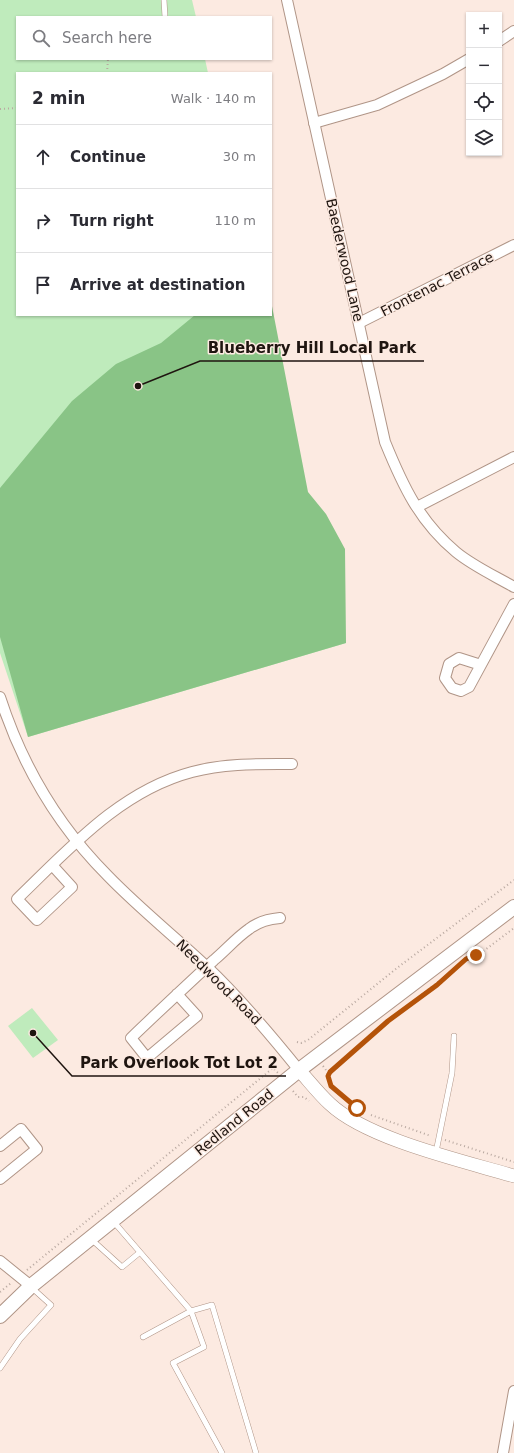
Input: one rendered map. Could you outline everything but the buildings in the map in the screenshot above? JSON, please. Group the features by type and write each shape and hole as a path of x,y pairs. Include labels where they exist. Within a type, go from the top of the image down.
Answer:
{"main road":[{"name":"Redland Road","path":"0,1316 31,1286 299,1070 514,907"}],"street":[{"name":"Baederwood Lane","path":"287,0 360,323 385,442 403,486 427,523 457,552 514,587"},
{"path":"502,39 514,31"},
{"path":"314,123 377,105 443,74 466,61"},
{"name":"Frontenac Terrace","path":"360,323 514,245"},
{"path":"416,507 514,457"},
{"path":"481,665 514,604"},
{"name":"Needwood Road","path":"0,697 8,723 31,774 43,795 78,841 108,876 207,967 255,1017 330,1105 364,1127 436,1152 514,1176"},
{"path":"52,866 72,887 37,920 17,899 78,841 130,799 170,778 194,771 221,766 249,764 292,764"},
{"path":"178,994 197,1016 147,1058 131,1038 178,994 207,967 249,929 267,919 280,918"},
{"path":"0,1146 21,1129 37,1149 0,1179"},
{"path":"0,1261 31,1286"},
{"path":"503,1453 514,1391"}],"lane":[{"path":"164,0 165,16"},
{"path":"436,1152 440,1139 452,1073 454,1036"},
{"path":"112,1220 139,1253 191,1311 204,1347 173,1363 222,1453"},
{"path":"90,1238 122,1268 139,1253"},
{"path":"0,1368 20,1339 51,1305 31,1286"},
{"path":"143,1337 191,1311 212,1305 256,1453"}],"path":[{"path":"107,72 108,60"},
{"path":"0,109 16,108"},
{"path":"298,1042 304,1042 397,968 514,880"},
{"path":"466,959 481,953 514,928"},
{"path":"328,1076 388,1021 437,985 460,964"},
{"path":"304,1042 305,1046 326,1070 331,1086 343,1097"},
{"path":"0,1292 273,1068"},
{"path":"368,1114 440,1139 514,1162"}],"green space":[{"path":"0,0 192,0 196,16 16,16 16,60 205,60 208,72 16,72 16,316 261,316 292,458 346,643 28,737 0,653"},
{"path":"272,306 308,492 326,514 345,549 346,643 28,737 0,637 0,488 72,401 116,364 161,343 194,316 272,316"},
{"path":"32,1008 58,1040 33,1058 8,1026"}],"place":[{"name":"Blueberry Hill Local Park","path":"138,386"},
{"name":"Park Overlook Tot Lot 2","path":"33,1033"}],"route":[{"path":"357,1108 331,1086 328,1076 330,1072 388,1021 437,985 466,959 476,955"}]}
